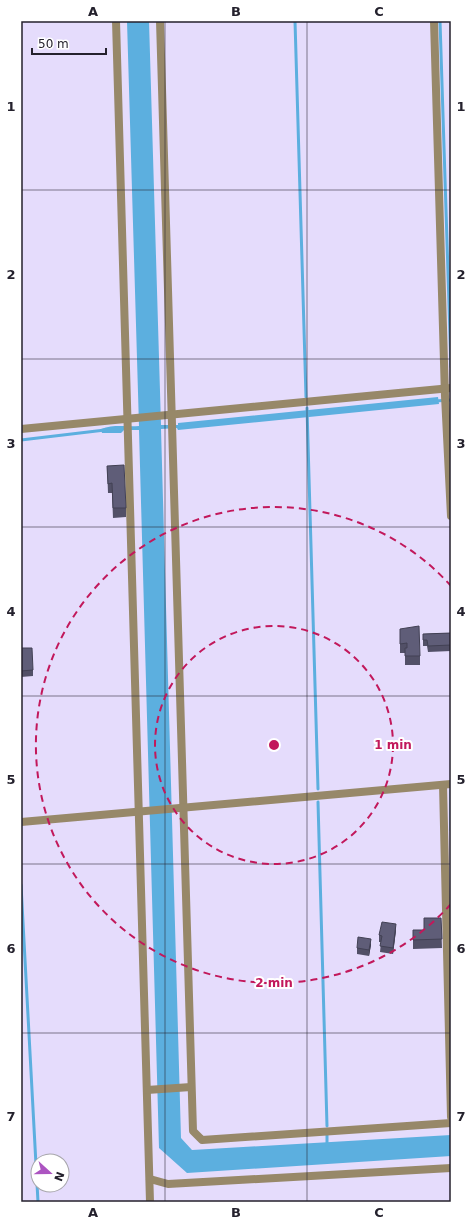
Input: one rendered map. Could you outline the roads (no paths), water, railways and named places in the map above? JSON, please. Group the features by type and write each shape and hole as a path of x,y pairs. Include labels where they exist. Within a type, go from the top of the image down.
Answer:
{"street":[{"path":"116,21 143,811 150,1202"},
{"path":"160,21 180,807 193,1132 202,1140 451,1123"},
{"path":"434,21 451,516"},
{"path":"21,429 170,421 447,394"},
{"path":"21,822 447,785 451,1117"},
{"path":"147,1090 191,1087"},
{"path":"150,1179 168,1184 451,1168"}],"water":[{"path":"127,21 149,21 161,425 178,425 178,423 438,397 439,404 178,430 177,428 161,429 181,1138 192,1150 451,1135 451,1156 187,1173 159,1148 139,430 124,430 121,433 102,433 101,429 115,426 139,426"}],"waterway":[{"path":"295,21 306,397"},
{"path":"440,21 451,367"},
{"path":"435,401 451,400"},
{"path":"307,408 318,789"},
{"path":"21,440 105,430"},
{"path":"451,790 451,830"},
{"path":"318,802 327,1126"},
{"path":"21,885 38,1202"},
{"path":"327,1135 327,1145"}]}
